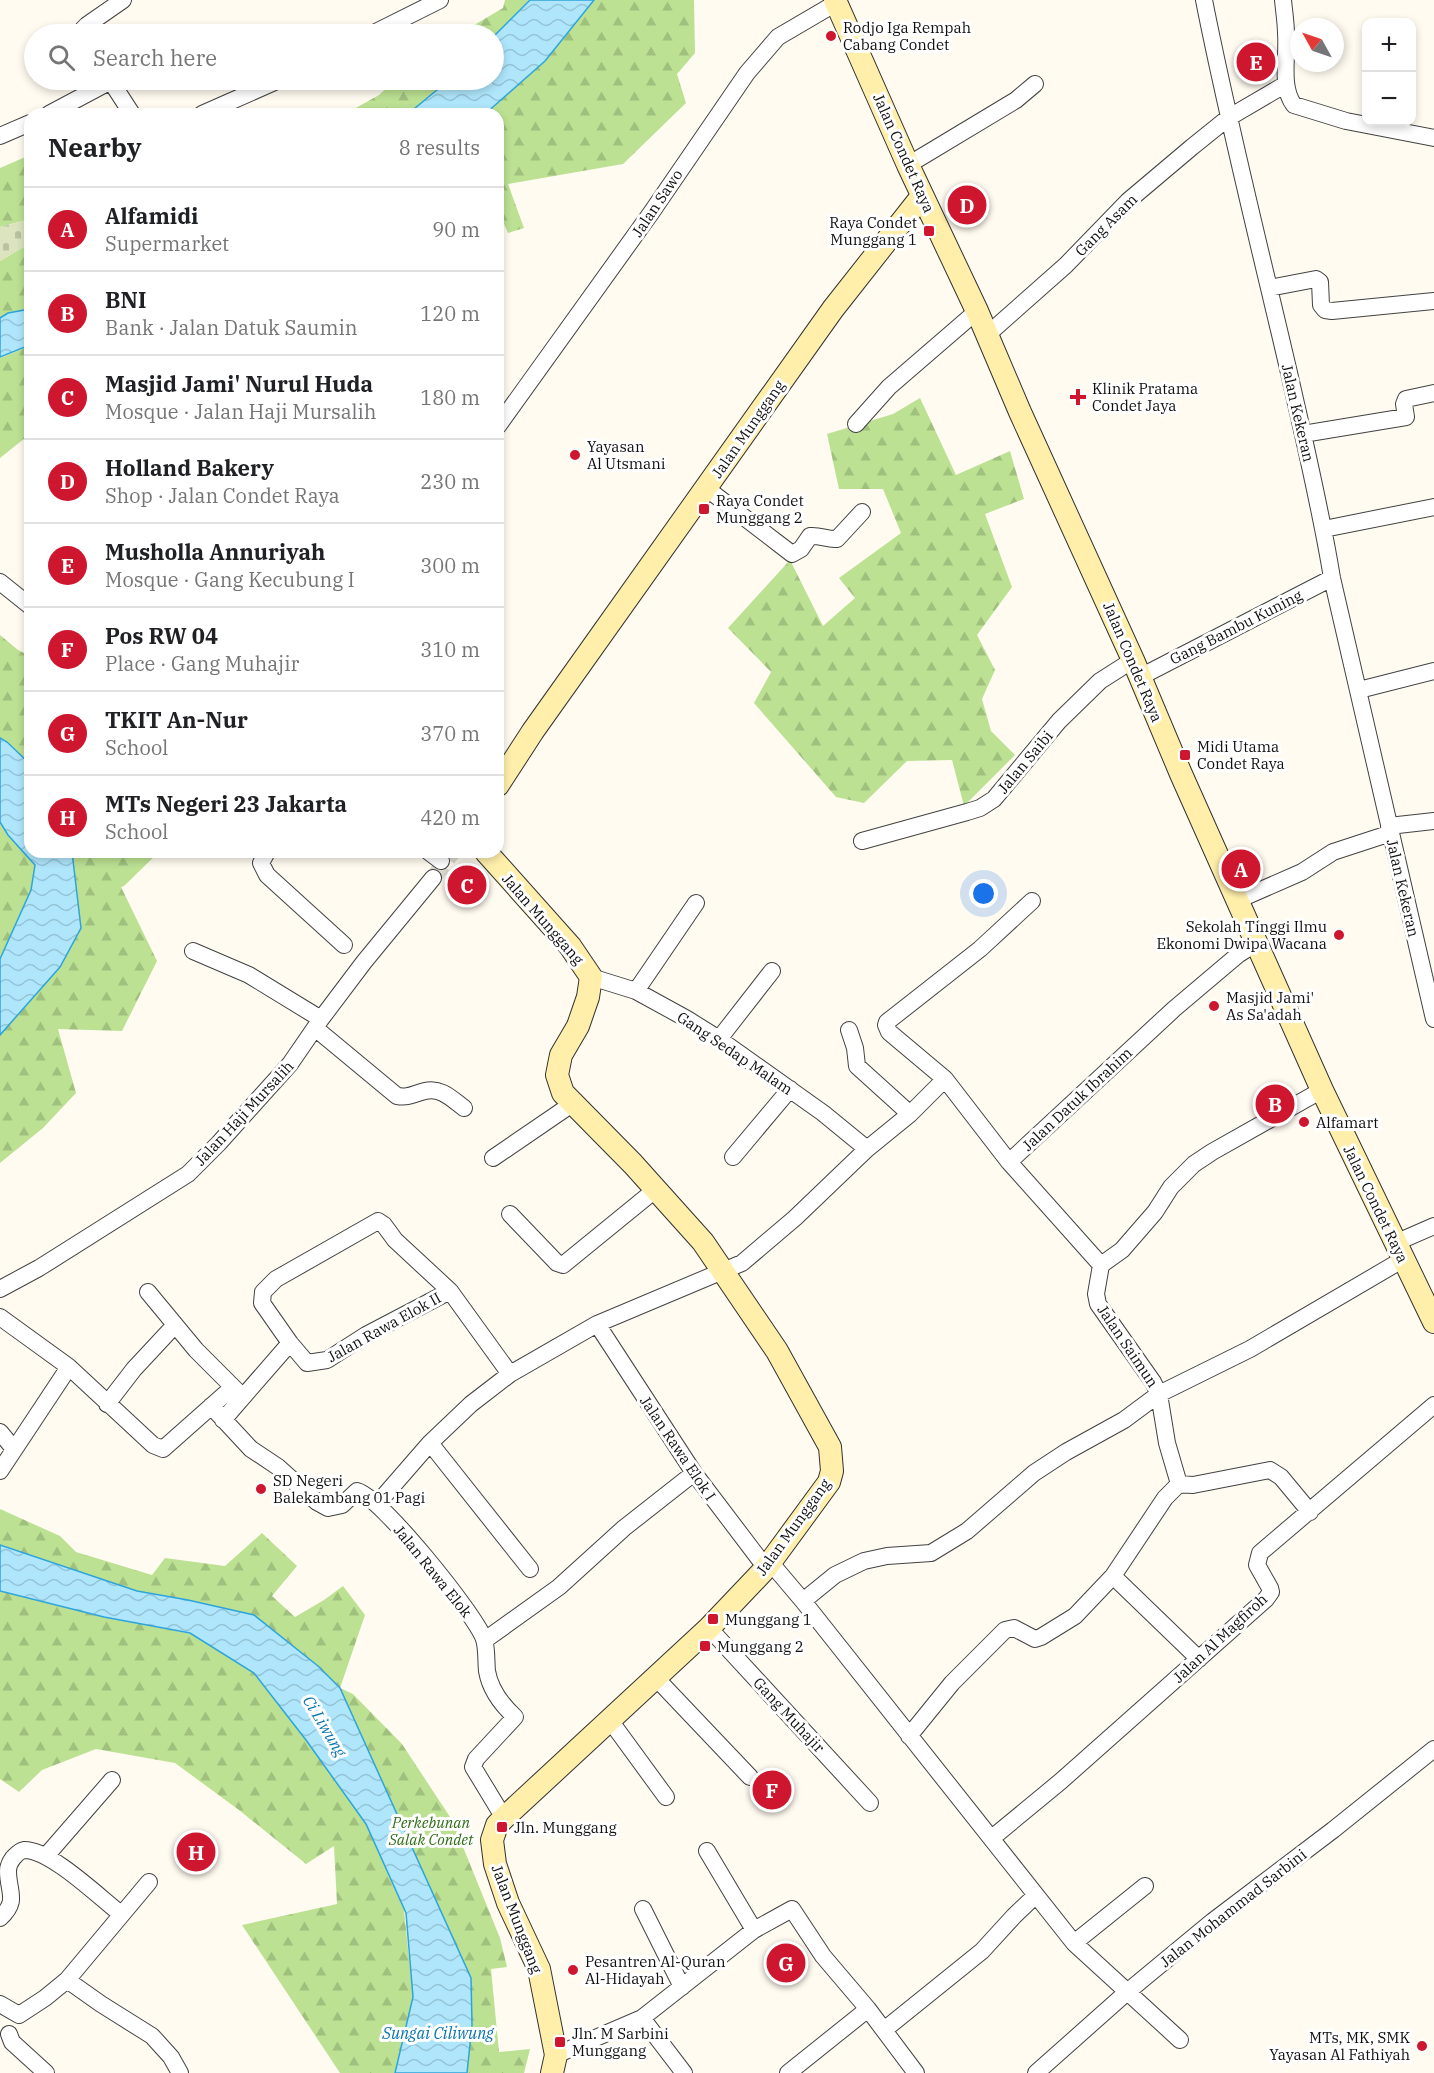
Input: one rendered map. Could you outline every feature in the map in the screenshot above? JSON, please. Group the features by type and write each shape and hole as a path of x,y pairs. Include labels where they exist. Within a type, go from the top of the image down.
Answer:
{"street":[{"path":"88,24 123,0"},
{"path":"392,24 440,0"},
{"name":"Jalan Kekeran","path":"1204,0 1228,118 1303,434 1324,529 1332,578 1434,1020"},
{"path":"1283,0 1286,84 1289,99 1294,105 1346,121 1434,138"},
{"name":"Jalan Condet Raya","path":"836,2 922,196 977,311 999,366 1322,1090 1434,1322"},
{"name":"Jalan Sawo","path":"504,418 651,213 747,73 778,37 836,2"},
{"path":"908,165 1016,100 1035,84"},
{"name":"Gang Asam","path":"987,335 1066,265 1128,201 1228,118 1286,84"},
{"path":"60,108 93,90"},
{"path":"117,90 128,108"},
{"path":"215,108 256,90"},
{"path":"0,136 24,126"},
{"name":"Jalan Munggang","path":"504,776 533,731 833,309 922,196"},
{"path":"1269,288 1316,279 1320,282 1321,305 1325,310 1332,311 1434,301"},
{"path":"856,424 889,387 977,311"},
{"path":"1303,434 1406,417 1404,404 1406,399 1434,393"},
{"path":"706,488 792,554 801,549 810,536 820,535 832,540 837,539 862,512"},
{"path":"1324,529 1434,507"},
{"name":"Gang Bambu Kuning","path":"1136,669 1332,578"},
{"path":"0,582 24,599"},
{"name":"Jalan Saibi","path":"862,841 980,808 994,799 1059,721 1100,681 1136,669"},
{"path":"1359,690 1434,671"},
{"name":"Jalan Kekeran","path":"1390,830 1434,821"},
{"path":"1238,900 1302,872 1333,852 1390,830"},
{"path":"264,858 261,863 267,874 353,953"},
{"name":"Jalan Munggang","path":"491,858 570,946 591,977 588,997 578,1026 561,1055 557,1075 563,1094 633,1164 703,1242 725,1272 777,1351 830,1448 832,1471 829,1482 768,1565 708,1628 496,1825 492,1840 495,1864 508,1903 539,1970 554,2064"},
{"name":"Jalan Haji Mursalih","path":"0,1289 39,1268 188,1174 253,1108 291,1064 318,1023 353,953 433,878"},
{"name":"Jalan Datuk Ibrahim","path":"1032,901 980,949 886,1025 888,1032 945,1079 1009,1162 1174,1009 1239,954 1257,943"},
{"path":"636,991 696,903"},
{"path":"192,951 249,975 318,1023 397,1096 408,1098 432,1090 448,1095 464,1108"},
{"path":"719,1039 772,971"},
{"name":"Gang Sedap Malam","path":"591,977 636,991 687,1019 790,1089 867,1149"},
{"path":"849,1030 855,1048 857,1066 910,1114"},
{"path":"211,1406 251,1449 278,1467 317,1502 328,1508 342,1506 357,1491 361,1491 376,1504 430,1443 471,1404 510,1374 597,1324 742,1263 786,1226 867,1149 910,1114 945,1079"},
{"path":"733,1157 790,1089"},
{"path":"1009,1162 1101,1265 1122,1250 1155,1212 1171,1187 1194,1164 1322,1090"},
{"path":"493,1158 573,1104"},
{"path":"510,1214 557,1263 563,1265 655,1190"},
{"path":"0,1317 69,1367 106,1404 153,1445 163,1449 211,1406 238,1392 290,1343 262,1303 263,1292 276,1279 378,1221 450,1292"},
{"path":"803,1601 835,1575 864,1561 886,1556 931,1553 967,1531 1034,1473 1066,1452 1124,1420 1160,1394 1250,1349 1399,1252 1434,1226"},
{"name":"Jalan Saimun","path":"1101,1265 1096,1294 1098,1304 1160,1394 1167,1443 1179,1484"},
{"path":"148,1292 196,1350 238,1392"},
{"name":"Jalan Rawa Elok II","path":"290,1343 307,1363 327,1360 366,1335 450,1292 510,1374"},
{"name":"Jalan Rawa Elok I","path":"597,1324 694,1473 768,1565"},
{"path":"106,1404 134,1369 175,1325"},
{"path":"0,1471 69,1367"},
{"path":"224,1420 238,1392"},
{"name":"Jalan Al Magfiroh","path":"992,1838 1060,1781 1269,1596 1269,1585 1257,1565 1260,1553 1434,1405"},
{"path":"0,1432 14,1449"},
{"path":"430,1443 530,1569"},
{"path":"909,1736 952,1683 1005,1630 1014,1628 1035,1639 1048,1635 1075,1616 1113,1576 1165,1498 1179,1484 1193,1485 1270,1470 1281,1477 1310,1512"},
{"path":"485,1640 559,1587 624,1528 694,1473"},
{"name":"Jalan Rawa Elok","path":"376,1504 448,1587 485,1640 488,1674 494,1691 515,1718 476,1759 473,1767 504,1818"},
{"path":"768,1565 803,1601 1074,1943 1180,2040"},
{"path":"1113,1576 1199,1659"},
{"name":"Gang Muhajir","path":"708,1628 870,1803"},
{"path":"655,1677 750,1777"},
{"path":"609,1719 666,1797"},
{"name":"Jalan Mohammad Sarbini","path":"1038,2073 1126,1993 1214,1921 1434,1749"},
{"path":"46,1856 112,1780"},
{"path":"0,1918 10,1906 12,1894 8,1869 10,1862 24,1850 46,1856 121,1914"},
{"path":"706,1851 754,1930"},
{"path":"46,2073 12,2042 5,2040 19,2015 67,1980 149,1882"},
{"path":"1074,1943 1145,1886"},
{"path":"885,2030 982,1951 1036,1895"},
{"path":"643,1909 682,1987"},
{"path":"554,2064 642,2018 754,1930 792,1909 823,1956 885,2030 916,2073"},
{"path":"67,1980 152,2036 171,2057 180,2073"},
{"path":"0,2004 19,2015"},
{"path":"788,2073 868,2010"},
{"path":"642,2018 684,2073"}],"green space":[{"path":"505,0 529,0 504,26 476,24 503,8"},
{"path":"594,0 694,0 695,53 677,74 686,103 623,164 508,184 524,228 508,233 504,224 504,108 493,108 545,61"},
{"path":"384,90 437,90 415,108 356,108"},
{"path":"24,158 24,221 0,227 0,168"},
{"path":"24,221 24,247 0,261 0,227"},
{"path":"24,247 24,310 8,313 0,318 0,261"},
{"path":"24,348 24,439 0,458 0,358"},
{"path":"920,398 956,475 1010,451 1024,499 985,514 1012,587 977,635 995,670 982,699 991,731 1015,755 964,806 952,760 907,761 864,803 836,797 754,703 771,672 728,628 790,560 823,626 855,598 839,578 901,533 883,489 839,489 827,434 893,414"},
{"path":"0,635 24,653 24,758 0,738"},
{"path":"0,822 24,853 24,858 29,858 35,865 31,890 0,959"},
{"path":"73,858 153,858 121,887 157,961 122,1031 58,1029 76,1093 43,1128 0,1163 0,1034 60,967 76,883"},
{"path":"0,1509 60,1536 76,1552 152,1575 165,1558 225,1566 262,1533 297,1566 272,1596 295,1617 343,1586 365,1615 340,1688 318,1666 254,1615 137,1591 0,1545"},
{"path":"0,1591 104,1617 192,1634 254,1673 303,1736 366,1824 404,1910 413,1997 395,2073 340,2073 242,1925 337,1904 334,1846 306,1864 239,1810 175,1763 96,1749 42,1770 19,1792 0,1779"},
{"name":"Perkebunan Salak Condet","path":"340,1688 353,1694 402,1744 452,1820 500,1938 507,1967 491,1969 499,2052 530,2049 524,2073 467,2073 472,2025 471,1978"}],"water":[{"path":"530,0 594,0 545,61 492,108 415,108 437,90 504,90 504,26"},
{"path":"24,310 24,347 0,357 0,318 8,313"},
{"path":"0,738 24,758 24,853 0,822"},
{"path":"29,858 73,858 81,928 60,967 0,1035 0,959 31,890 35,865"},
{"name":"Sungai Ciliwung","path":"0,1545 137,1591 254,1615 318,1666 340,1688 471,1978 472,2025 467,2073 395,2073 413,1997 406,1913 366,1824 306,1740 254,1673 190,1633 104,1617 0,1591"}],"tunnel":[{"path":"433,878 448,858"}],"place":[{"name":"Rodjo Iga Rempah Cabang Condet","path":"831,36"},
{"name":"Musholla Annuriyah","path":"1256,62"},
{"name":"Holland Bakery","path":"967,205"},
{"name":"Raya Condet Munggang 1","path":"929,231"},
{"name":"Klinik Pratama Condet Jaya","path":"1078,397"},
{"name":"Yayasan Al Utsmani","path":"575,455"},
{"name":"Raya Condet Munggang 2","path":"704,509"},
{"name":"Midi Utama Condet Raya","path":"1185,755"},
{"name":"Alfamidi","path":"1241,869"},
{"name":"Masjid Jami' Nurul Huda","path":"467,885"},
{"name":"Sekolah Tinggi Ilmu Ekonomi Dwipa Wacana","path":"1339,935"},
{"name":"Masjid Jami' As Sa'adah","path":"1214,1006"},
{"name":"BNI","path":"1275,1104"},
{"name":"Alfamart","path":"1304,1122"},
{"name":"SD Negeri Balekambang 01 Pagi","path":"261,1489"},
{"name":"Munggang 1","path":"713,1619"},
{"name":"Munggang 2","path":"705,1646"},
{"name":"Pos RW 04","path":"772,1790"},
{"name":"Jln. Munggang","path":"502,1827"},
{"name":"MTs Negeri 23 Jakarta","path":"196,1852"},
{"name":"TKIT An-Nur","path":"786,1963"},
{"name":"Pesantren Al-Quran Al-Hidayah","path":"573,1970"},
{"name":"Jln. M Sarbini Munggang","path":"560,2042"},
{"name":"MTs, MK, SMK Yayasan Al Fathiyah","path":"1422,2046"}],"water label":[{"name":"Ci Liwung","path":"325,1726"}]}
